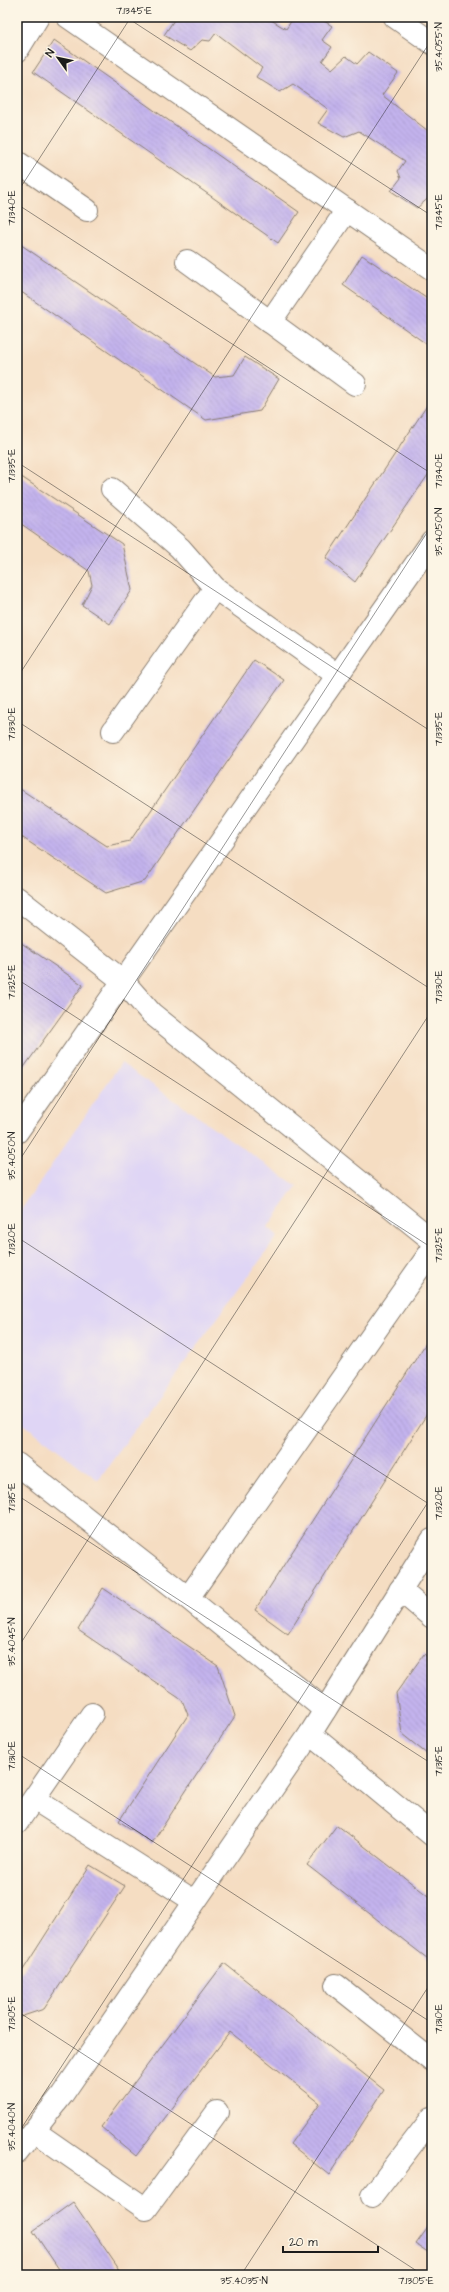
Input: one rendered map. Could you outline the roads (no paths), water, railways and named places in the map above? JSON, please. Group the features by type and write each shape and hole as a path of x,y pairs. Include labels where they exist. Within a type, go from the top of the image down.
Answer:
{"street":[{"path":"17,51 38,17"},
{"path":"68,17 432,269"},
{"path":"394,17 432,43"},
{"path":"17,162 87,210"},
{"path":"270,322 346,210"},
{"path":"187,261 355,384"},
{"path":"112,489 180,548 215,588 337,675"},
{"path":"17,1132 432,541"},
{"path":"113,731 215,588"},
{"path":"17,898 123,981 151,1013 432,1240"},
{"path":"188,1598 432,1250"},
{"path":"17,1464 188,1598 325,1710"},
{"path":"17,2152 62,2095 310,1734 432,1540"},
{"path":"400,1590 432,1617"},
{"path":"17,1823 92,1714"},
{"path":"310,1734 432,1835"},
{"path":"34,1799 194,1901"},
{"path":"336,1985 432,2061"},
{"path":"34,2131 146,2209 217,2112"},
{"path":"372,2196 432,2118"}]}
